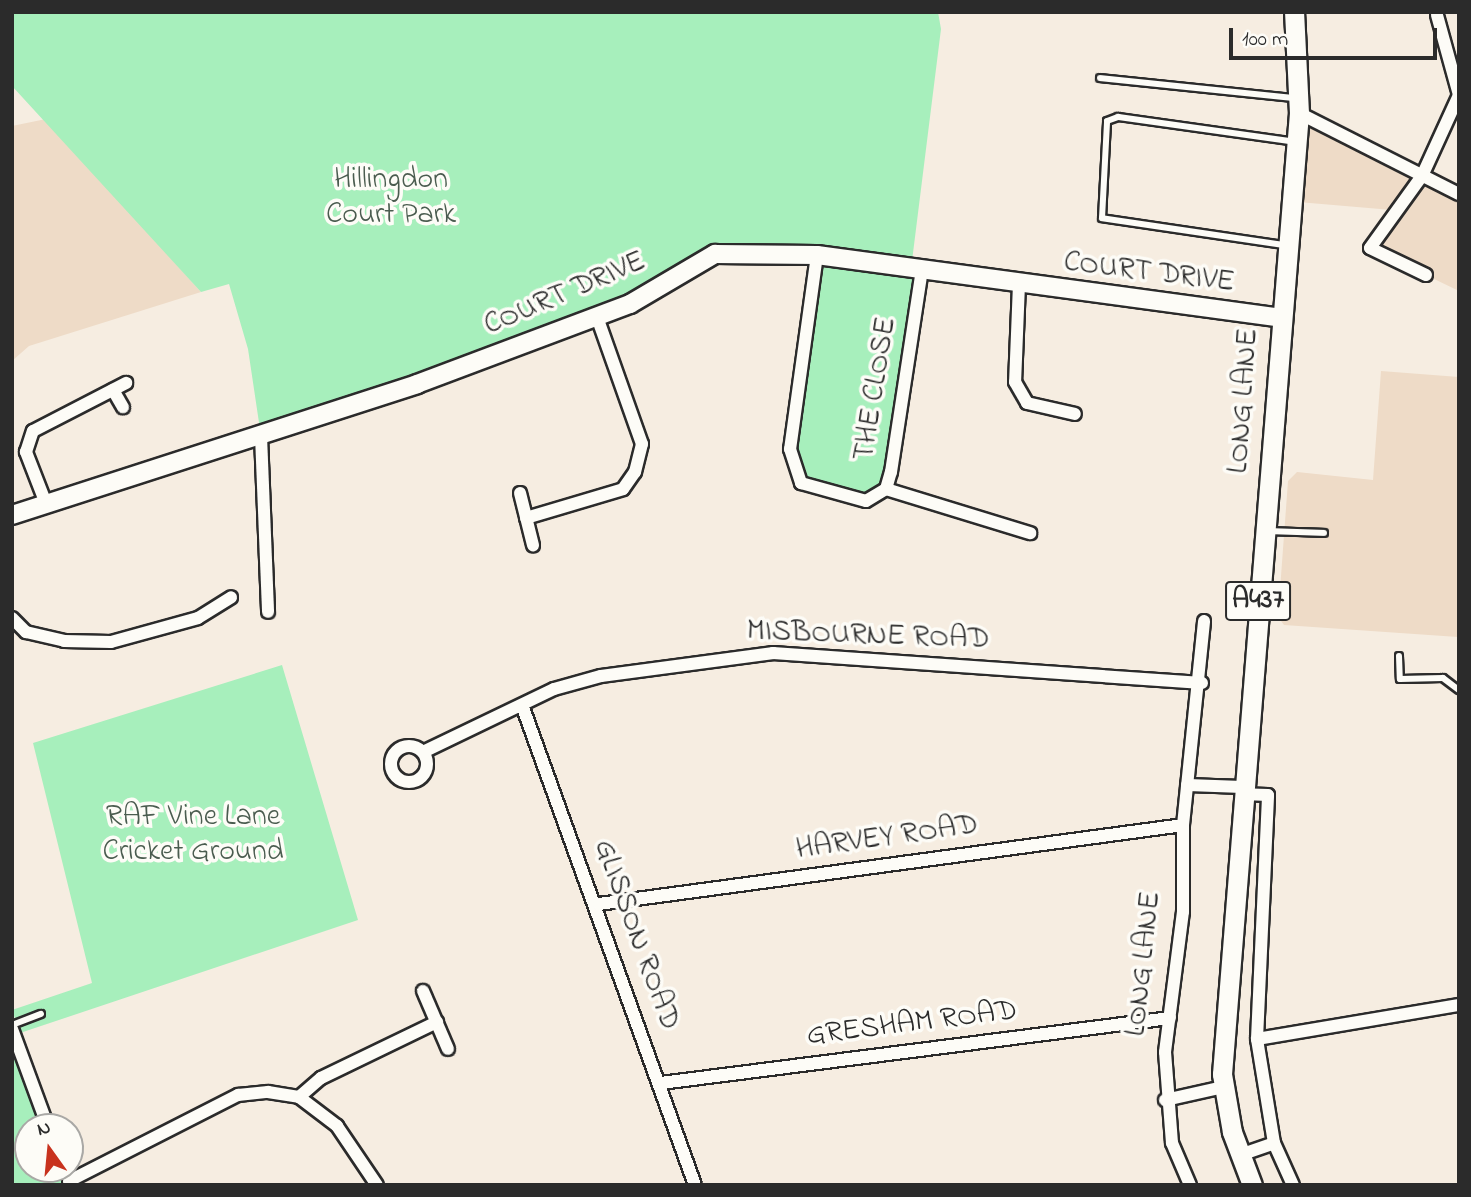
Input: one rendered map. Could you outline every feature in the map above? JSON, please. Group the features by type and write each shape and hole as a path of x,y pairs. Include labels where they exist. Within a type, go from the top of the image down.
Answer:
{"main road":[{"name":"LONG LANE","path":"1252,1185 1240,1155 1223,1087 1227,965 1296,142 1298,106 1294,12"}],"street":[{"path":"1426,275 1370,248 1422,176 1459,95 1437,15"},
{"path":"1298,106 1459,194"},
{"name":"COURT DRIVE","path":"12,515 45,501 261,436 597,317 715,254 817,255 1280,318"},
{"name":"THE CLOSE","path":"817,255 790,449 801,483 866,501 886,489 922,271"},
{"path":"1019,284 1015,382 1027,402 1075,414"},
{"path":"526,518 623,489 635,472 642,444 638,425 597,317"},
{"path":"45,501 26,452 33,431 126,383"},
{"path":"113,390 123,407"},
{"path":"261,436 268,612"},
{"path":"886,489 1030,533"},
{"path":"520,493 533,545"},
{"path":"13,621 26,632 64,641 111,642 198,618 231,597"},
{"name":"LONG LANE","path":"1190,1185 1165,1100 1170,1018 1183,912 1183,825 1202,683 1204,621"},
{"name":"MISBOURNE ROAD","path":"423,752 522,705 601,676 773,653 1202,683"},
{"name":"GLISSON ROAD","path":"522,705 598,904 695,1185"},
{"path":"1187,785 1268,795 1257,1039 1273,1143 1293,1185"},
{"name":"HARVEY ROAD","path":"598,904 1183,825"},
{"path":"423,991 448,1049"},
{"path":"1257,1039 1459,1005"},
{"name":"GRESHAM ROAD","path":"661,1083 1170,1018"},
{"path":"299,1097 321,1078 437,1022"},
{"path":"12,1027 43,1113"},
{"path":"1165,1100 1223,1087"},
{"path":"84,1170 238,1095 299,1097 337,1126 377,1185"},
{"path":"1240,1155 1273,1143"}],"lane":[{"path":"1100,78 1298,106"},
{"path":"1286,245 1102,218 1107,121 1118,117 1296,142"},
{"path":"1264,531 1324,533"},
{"path":"1399,656 1400,679 1443,678 1459,690"},
{"path":"12,1027 41,1014"}],"shaded area":[{"path":"1299,113 1459,191 1459,291 1370,248 1392,210 1298,202"},
{"path":"46,119 201,292 29,346 12,361 12,126"},
{"path":"1381,371 1459,377 1458,637 1284,625 1278,617 1288,481 1297,472 1373,480"}],"green space":[{"name":"Hillingdon Court Park","path":"12,12 938,12 941,29 911,269 922,270 886,489 866,501 801,483 790,449 816,256 735,252 654,290 261,436 248,349 229,284 201,292 12,86"},
{"name":"RAF Vine Lane Cricket Ground","path":"282,665 358,920 20,1033 12,1010 92,983 33,743"},
{"path":"12,1035 39,1113 14,1113 14,1183 63,1185 12,1185"}]}
